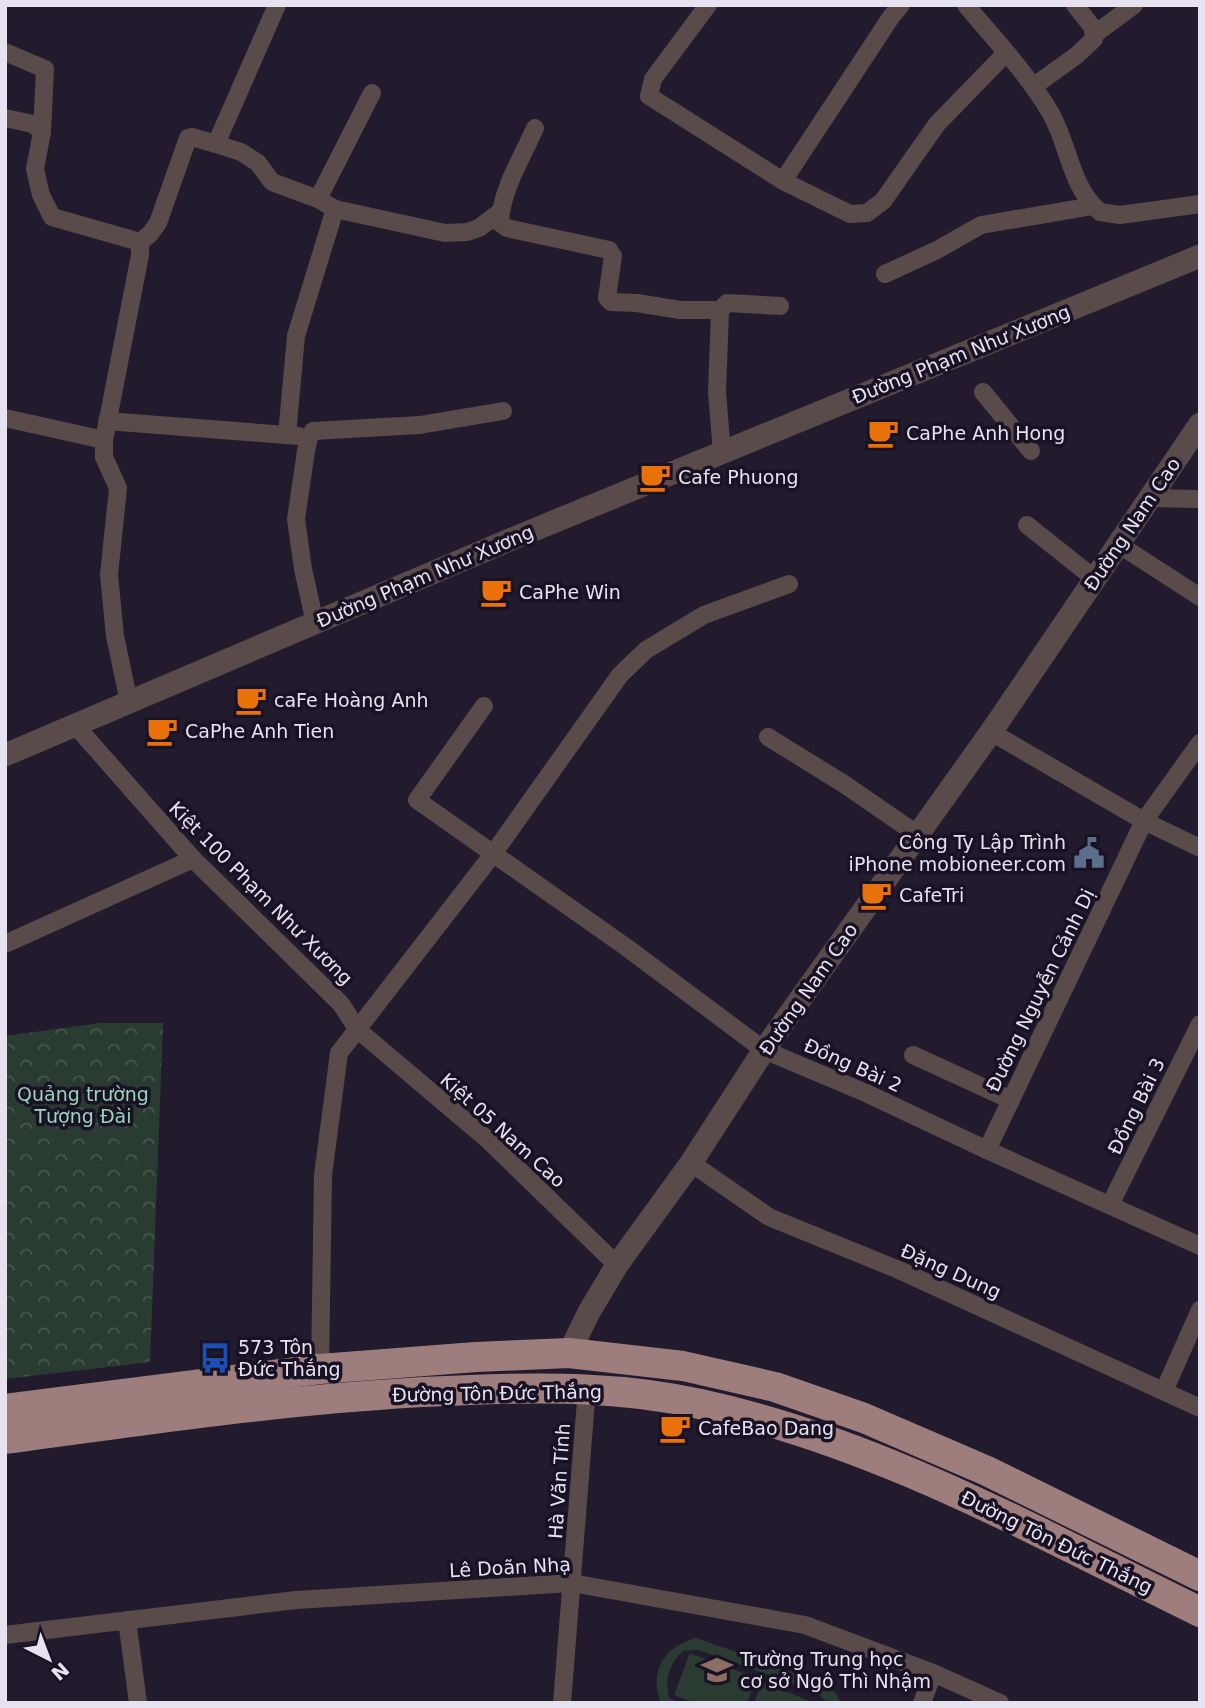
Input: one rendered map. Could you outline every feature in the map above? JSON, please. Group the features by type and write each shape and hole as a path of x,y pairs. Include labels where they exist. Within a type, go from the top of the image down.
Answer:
{"highway":[{"name":"Đường Tôn Đức Thắng","path":"5,1409 320,1369 569,1353 683,1366 775,1387 864,1418 987,1471 1200,1576"},
{"name":"Đường Tôn Đức Thắng","path":"5,1439 303,1400 429,1391 587,1388 699,1403 798,1430 921,1475 1200,1612"}],"street":[{"path":"216,144 277,5"},
{"path":"708,5 653,79 649,96 783,181 849,215 867,213 883,201 937,124 1006,53"},
{"path":"783,181 901,5"},
{"path":"966,5 1034,86 1052,115 1080,189 1093,206 1107,215 1120,215 1200,204"},
{"path":"1075,5 1095,34"},
{"path":"1034,86 1077,55 1094,39 1095,34 1134,5"},
{"path":"5,52 45,69 42,132 35,169 41,195 52,217 139,242"},
{"path":"318,199 372,93"},
{"path":"5,118 33,124 42,132"},
{"path":"535,128 509,187 500,212 500,223 507,228 609,250 613,256 607,298 611,302 680,310 720,310"},
{"path":"139,242 150,234 158,223 188,138 192,137 241,152 258,163 272,182 318,199 335,209 444,233 467,232 479,228 500,212"},
{"path":"886,274 937,250 969,230 996,222 1093,206"},
{"path":"287,435 296,337 335,209"},
{"path":"129,702 115,636 109,575 118,488 104,457 104,440 138,267 139,242"},
{"name":"Đường Phạm Như Xương","path":"5,755 722,453 1200,256"},
{"path":"722,453 718,392 720,310 727,303 780,306"},
{"path":"983,392 1031,451"},
{"path":"316,623 303,569 296,519 309,437 313,431 421,425 503,411"},
{"path":"5,418 104,440"},
{"path":"107,421 309,437"},
{"name":"Đường Nam Cao","path":"569,1353 617,1265 691,1163 764,1050 991,732 1200,424"},
{"path":"1149,498 1200,499"},
{"path":"1027,525 1095,579"},
{"path":"1118,544 1200,597"},
{"path":"320,1369 323,1175 339,1053 493,855 620,675 646,650 704,615 789,584"},
{"name":"Đồng Bài 2","path":"484,706 416,800 626,947 764,1050 866,1093 1200,1246"},
{"name":"Kiệt 100 Phạm Như Xương","path":"75,725 193,859 341,1004 358,1030"},
{"path":"991,732 1144,821 1200,848"},
{"path":"768,737 844,784 918,835"},
{"name":"Đường Nguyễn Cảnh Dị","path":"986,1150 1144,821 1200,743"},
{"path":"5,944 193,859"},
{"name":"Đồng Bài 3","path":"1110,1205 1200,1024"},
{"name":"Kiệt 05 Nam Cao","path":"358,1030 488,1140 617,1265"},
{"path":"913,1055 1010,1100"},
{"name":"Đặng Dung","path":"691,1163 769,1217 899,1270 1200,1408"},
{"path":"1164,1391 1200,1310"},
{"name":"Hà Văn Tính","path":"562,1703 587,1388"},
{"name":"Lê Doãn Nhạ","path":"5,1635 296,1600 572,1583 805,1625 933,1672 1000,1703"},
{"path":"127,1620 138,1703"},
{"path":"922,1703 933,1672"}],"green space":[{"name":"Quảng trường Tượng Đài","path":"100,1023 163,1023 150,1362 5,1379 5,1036"},
{"path":"696,1638 823,1682 841,1703 828,1703 816,1692 698,1650 683,1651 669,1673 669,1698 681,1703 661,1703 657,1680 662,1661 676,1647"},
{"path":"690,1653 756,1678 747,1703 695,1703 674,1695"},
{"path":"762,1682 815,1703 754,1703"}],"place":[{"name":"CaPhe Anh Hong","path":"883,433"},
{"name":"Cafe Phuong","path":"655,477"},
{"name":"CaPhe Win","path":"496,592"},
{"name":"caFe Hoàng Anh","path":"251,700"},
{"name":"CaPhe Anh Tien","path":"162,731"},
{"name":"Công Ty Lập Trình iPhone mobioneer.com","path":"1089,853"},
{"name":"CafeTri","path":"876,895"},
{"name":"573 Tôn Đức Thắng","path":"215,1358"},
{"name":"CafeBao Dang","path":"675,1428"},
{"name":"Trường Trung học cơ sở Ngô Thì Nhậm","path":"717,1670"}]}
